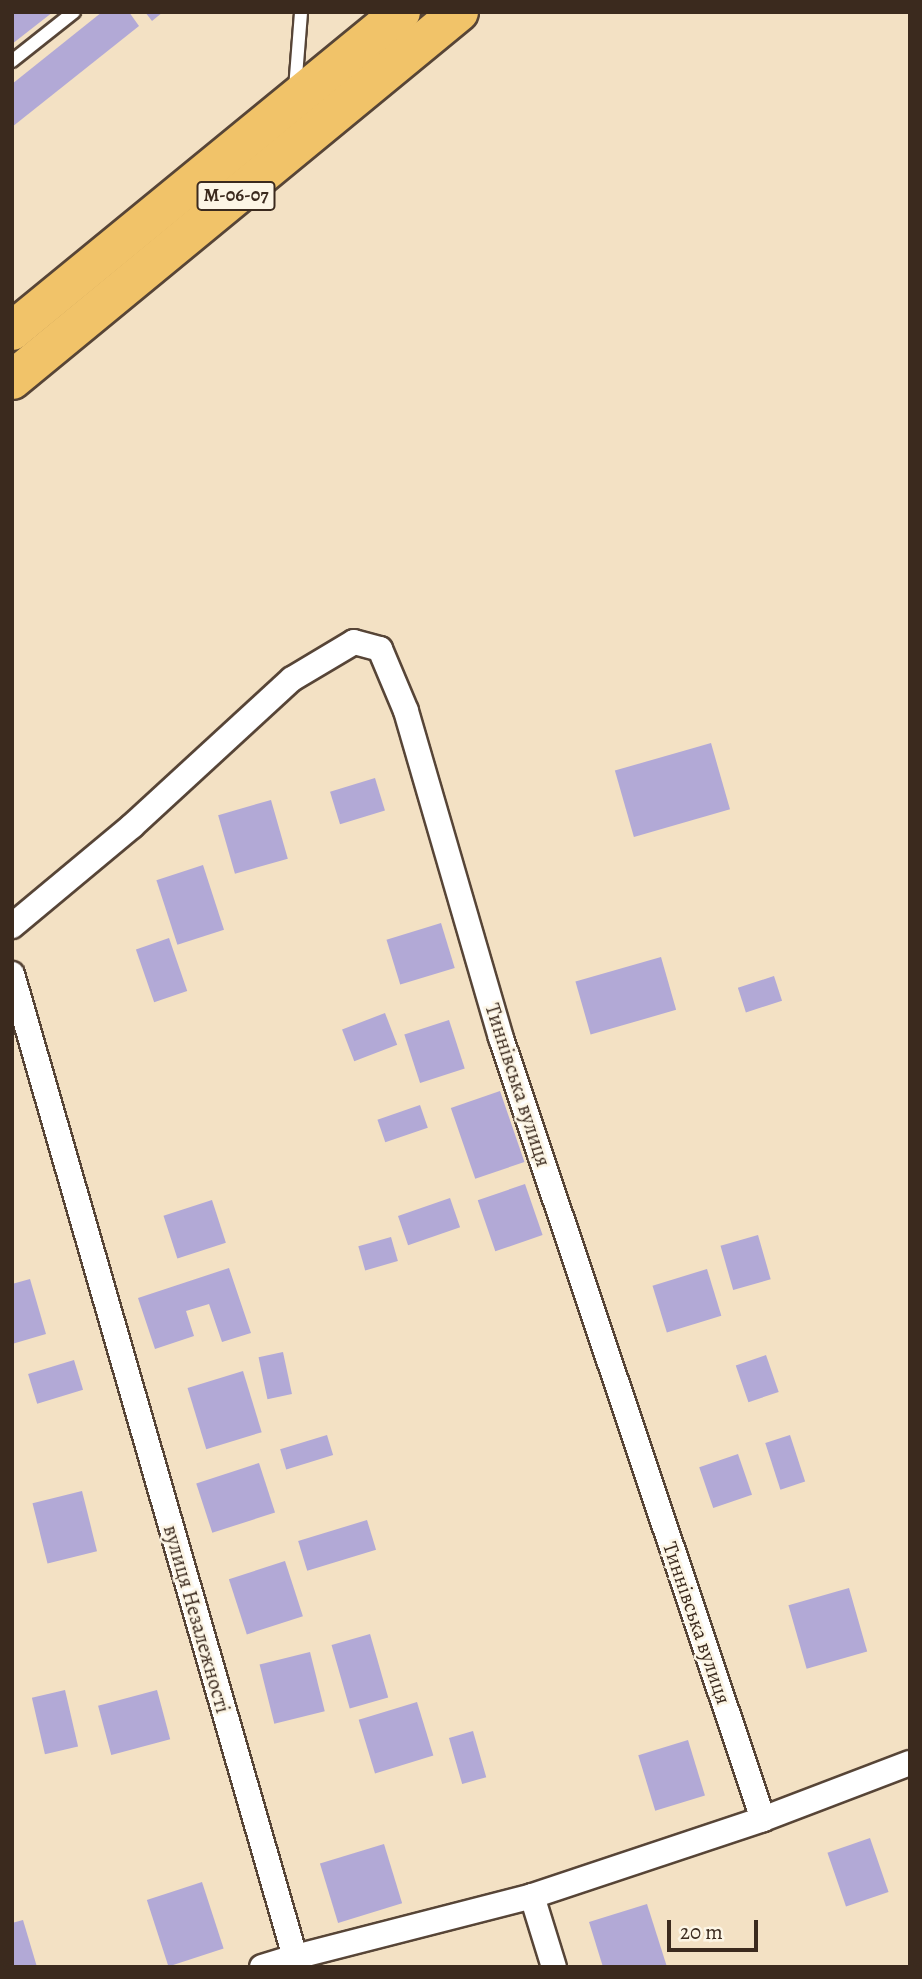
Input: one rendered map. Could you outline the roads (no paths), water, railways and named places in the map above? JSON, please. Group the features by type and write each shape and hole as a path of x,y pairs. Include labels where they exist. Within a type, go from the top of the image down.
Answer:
{"main road":[{"name":"М-06-07","path":"12,331 401,12"},
{"name":"М-06-07","path":"12,380 459,12"}],"street":[{"name":"Тиннівська вулиця","path":"12,926 132,826 292,679 354,642 380,649 406,711 501,1038 763,1819"},
{"name":"вулиця Незалежності","path":"12,974 295,1957"},
{"path":"262,1967 532,1896 763,1819 910,1763"},
{"path":"532,1896 554,1967"}],"lane":[{"path":"12,61 74,12"},
{"path":"293,102 301,12"}]}
